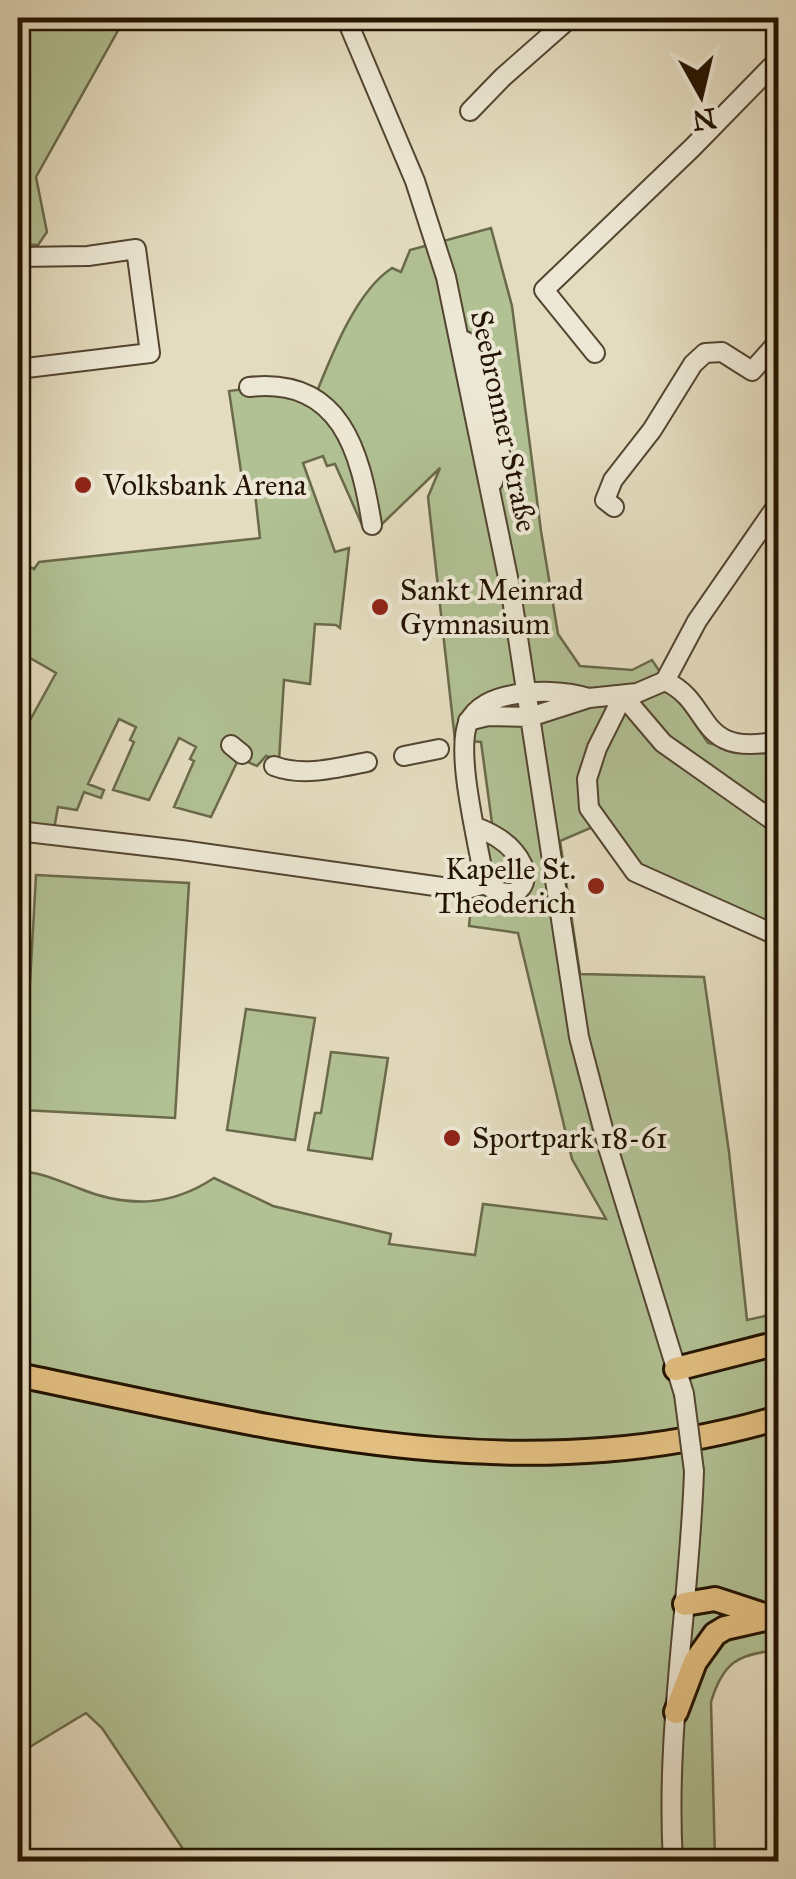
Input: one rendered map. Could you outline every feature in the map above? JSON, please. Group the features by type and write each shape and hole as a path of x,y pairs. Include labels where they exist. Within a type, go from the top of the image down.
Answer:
{"main road":[{"path":"676,1369 778,1343"},
{"path":"18,1375 305,1434 486,1454 564,1454 626,1448 714,1434 778,1418"},
{"path":"685,1604 715,1600 766,1619"},
{"path":"676,1712 702,1649 715,1634 766,1619"}],"street":[{"name":"Seebronner Straße","path":"346,18 415,181 446,277 492,488 579,1037 684,1394 694,1471 692,1548 676,1712 673,1862"},
{"path":"470,112 502,77 570,18"},
{"path":"594,353 544,290 778,60"},
{"path":"18,256 88,256 136,249 150,354 18,369"},
{"path":"614,507 605,500 614,480 652,430 693,364 706,353 722,352 752,371 778,342"},
{"path":"249,388 267,386 310,394 332,416 359,459 372,525"},
{"path":"468,721 488,716 530,717 589,698 623,696 665,681 698,621 778,504"},
{"path":"665,681 679,687 718,736 736,744 778,741"},
{"path":"476,827 508,844 526,868 526,879 512,893 498,894 484,884 463,750 468,721 480,706 527,692 589,698"},
{"path":"623,696 663,744 778,824"},
{"path":"623,696 597,748 588,779 588,808 634,872 778,936"},
{"path":"404,756 439,749"},
{"path":"274,766 288,771 324,770 366,762"},
{"path":"18,830 463,890 484,884"}],"green space":[{"path":"18,18 125,18 36,177 47,232 38,245 18,244"},
{"path":"491,228 512,306 558,634 580,666 632,670 652,660 708,743 743,752 778,754 778,929 638,868 604,822 560,841 580,974 704,977 729,1152 747,1320 778,1313 778,1650 734,1662 721,1678 711,1702 715,1861 191,1861 102,1728 86,1713 18,1754 18,1171 48,1177 96,1195 131,1201 181,1195 214,1178 273,1206 391,1234 389,1244 475,1255 483,1204 606,1219 572,1159 518,933 469,926 472,897 492,823 481,742 455,740 428,497 440,468 382,524 363,527 335,464 327,466 323,456 303,463 335,552 349,548 340,628 315,624 310,684 284,680 279,760 266,756 257,766 239,758 211,817 174,807 196,747 179,738 149,800 113,790 134,742 130,740 136,727 119,719 88,784 104,790 101,798 84,792 77,810 58,807 54,829 18,831 18,742 56,673 18,651 18,572 23,563 34,569 39,562 260,538 254,484 243,485 229,391 253,388 314,399 355,309 379,279 392,268 401,272 410,250"},
{"path":"36,875 189,883 175,1118 23,1110"},
{"path":"246,1009 315,1018 295,1140 227,1130"},
{"path":"331,1052 388,1058 372,1159 308,1150 315,1113 321,1113"}],"place":[{"name":"Volksbank Arena","path":"83,485"},
{"name":"Sankt Meinrad Gymnasium","path":"380,607"},
{"name":"Kapelle St. Theoderich","path":"596,886"},
{"name":"Sportpark 18-61","path":"452,1138"}]}
